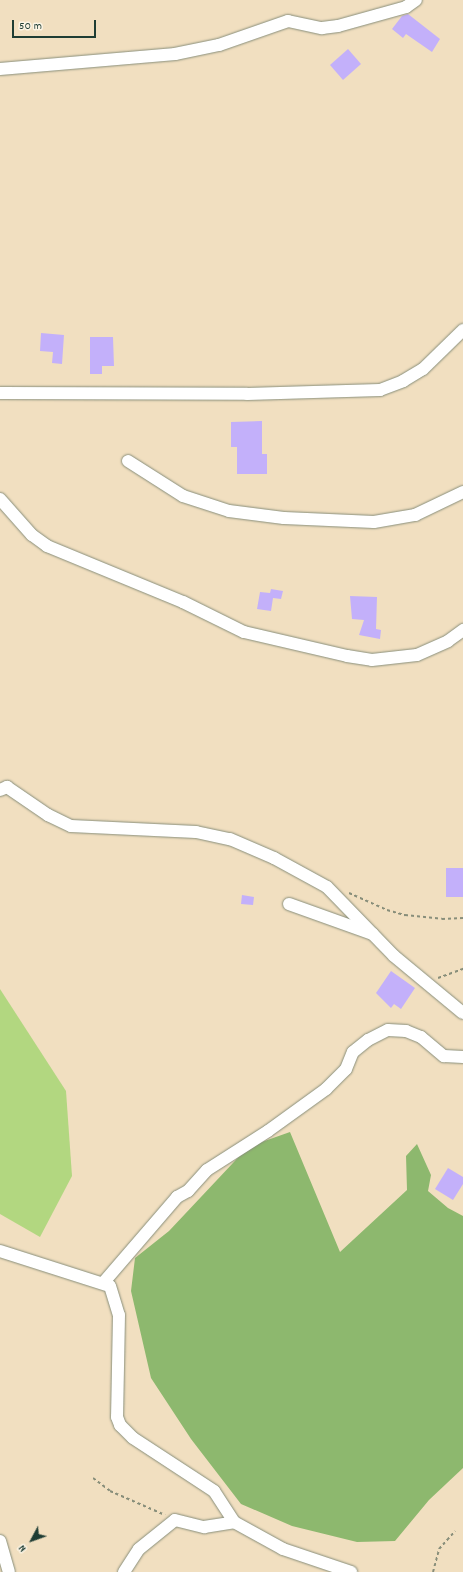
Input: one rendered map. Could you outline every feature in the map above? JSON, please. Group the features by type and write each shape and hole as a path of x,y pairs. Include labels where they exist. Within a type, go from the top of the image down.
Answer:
{"street":[{"path":"0,69 175,54 219,45 288,21 322,28 338,26 406,7 416,0"},
{"path":"0,393 247,394 380,390 402,382 423,369 463,330"},
{"path":"128,461 183,496 229,511 284,518 374,522 415,515 463,492"},
{"path":"0,499 32,534 47,546 183,602 244,632 347,656 372,660 417,655 448,642 463,630"},
{"path":"2,786 48,815 71,826 131,830 175,830 222,837 274,858 327,887 374,935 426,983 463,1014"},
{"path":"289,904 374,935"},
{"path":"104,1282 177,1197 188,1191 207,1170 268,1132 326,1089 346,1069 353,1052 368,1040 388,1030 406,1031 421,1037 444,1056 463,1057"},
{"path":"0,1251 104,1282 110,1286 115,1297 119,1315 117,1417 120,1425 132,1438 214,1491 234,1522 283,1549 351,1572"},
{"path":"124,1572 139,1549 175,1520 204,1527 234,1522"},
{"path":"0,1541 9,1572"}],"path":[{"path":"327,887 347,892 387,910 405,915 442,919 463,918"},
{"path":"426,983 463,969"},
{"path":"93,1478 110,1491 175,1520"},
{"path":"433,1572 439,1549 455,1531"}],"green space":[{"path":"0,989 66,1091 72,1176 40,1237 0,1214"},
{"path":"290,1132 340,1252 407,1190 406,1156 417,1144 431,1175 428,1191 448,1208 463,1216 463,1468 429,1500 395,1541 357,1542 292,1526 241,1504 191,1439 151,1378 131,1291 135,1258 169,1231 248,1147"}],"building":[{"path":"408,14 440,39 432,52 406,34 403,38 392,29 402,16"},
{"path":"348,49 361,64 343,80 330,65"},
{"path":"41,333 64,335 62,364 52,363 53,352 40,351"},
{"path":"90,337 113,337 114,366 102,366 102,374 90,374"},
{"path":"262,421 262,454 267,454 267,474 237,474 237,447 231,447 231,422"},
{"path":"271,589 283,591 281,599 273,598 271,611 257,609 260,592 270,593"},
{"path":"350,596 377,597 376,629 381,630 380,639 359,635 364,620 352,619"},
{"path":"446,868 463,868 463,897 446,897"},
{"path":"242,895 254,897 253,905 241,904"},
{"path":"391,971 415,988 401,1009 394,1004 391,1008 376,993"},
{"path":"448,1168 463,1177 463,1184 453,1200 435,1189"}]}
